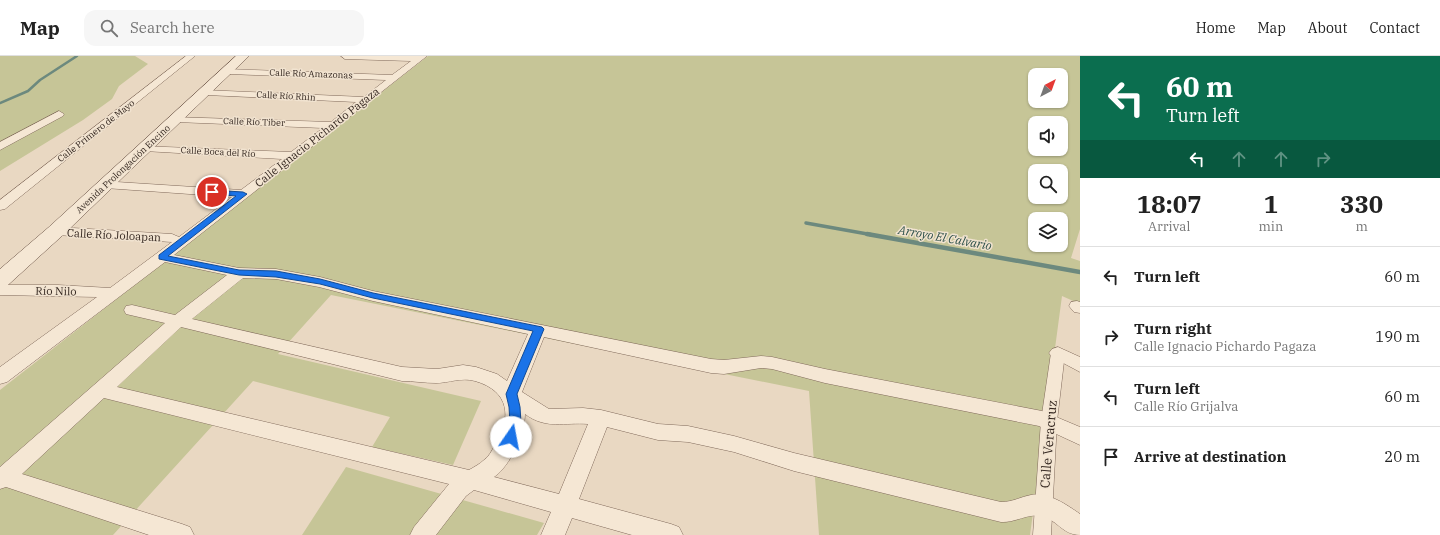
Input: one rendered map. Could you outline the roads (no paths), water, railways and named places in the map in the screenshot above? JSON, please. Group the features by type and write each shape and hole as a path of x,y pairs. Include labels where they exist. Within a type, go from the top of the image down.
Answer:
{"main road":[{"name":"Avenida Prolongación Encino","path":"0,280 56,231 243,56"}],"street":[{"name":"Calle Primero de Mayo","path":"0,206 192,56"},
{"path":"345,56 421,57"},
{"name":"Calle Ignacio Pichardo Pagaza","path":"0,377 8,365 162,257 421,57"},
{"name":"Calle Río Amazonas","path":"228,71 394,78"},
{"name":"Calle Río Rhin","path":"206,92 366,100"},
{"path":"0,147 59,114"},
{"name":"Calle Río Tiber","path":"176,119 333,126"},
{"name":"Calle Boca del Río","path":"144,148 292,156"},
{"path":"105,184 243,194"},
{"name":"Calle Río Joloapan","path":"56,231 172,238"},
{"path":"162,257 239,272 276,274 320,282 373,296 539,329 711,366 724,367 761,362 772,363 825,376 1049,421 1080,437"},
{"path":"1,478 179,320 239,272"},
{"name":"Río Nilo","path":"0,290 58,290 112,293"},
{"path":"132,310 402,374 437,376 463,372 476,374 490,379 539,414 549,417 583,416 601,418 658,432 688,434 734,444 794,462 1001,512 1015,513 1032,505 1043,506 1053,510 1080,528"},
{"path":"422,535 458,489 493,466 511,437 515,423 515,407 511,394 539,329"},
{"path":"1058,353 1080,365"},
{"name":"Calle Veracruz","path":"1042,535 1049,421 1058,353"},
{"path":"101,390 470,480 671,535"},
{"path":"553,535 601,418"},
{"path":"1,478 182,535"}],"waterway":[{"path":"0,103 28,91 40,80 77,56"},
{"name":"Arroyo El Calvario","path":"806,223 873,235"},
{"name":"Arroyo El Calvario","path":"867,234 1080,272"}]}
